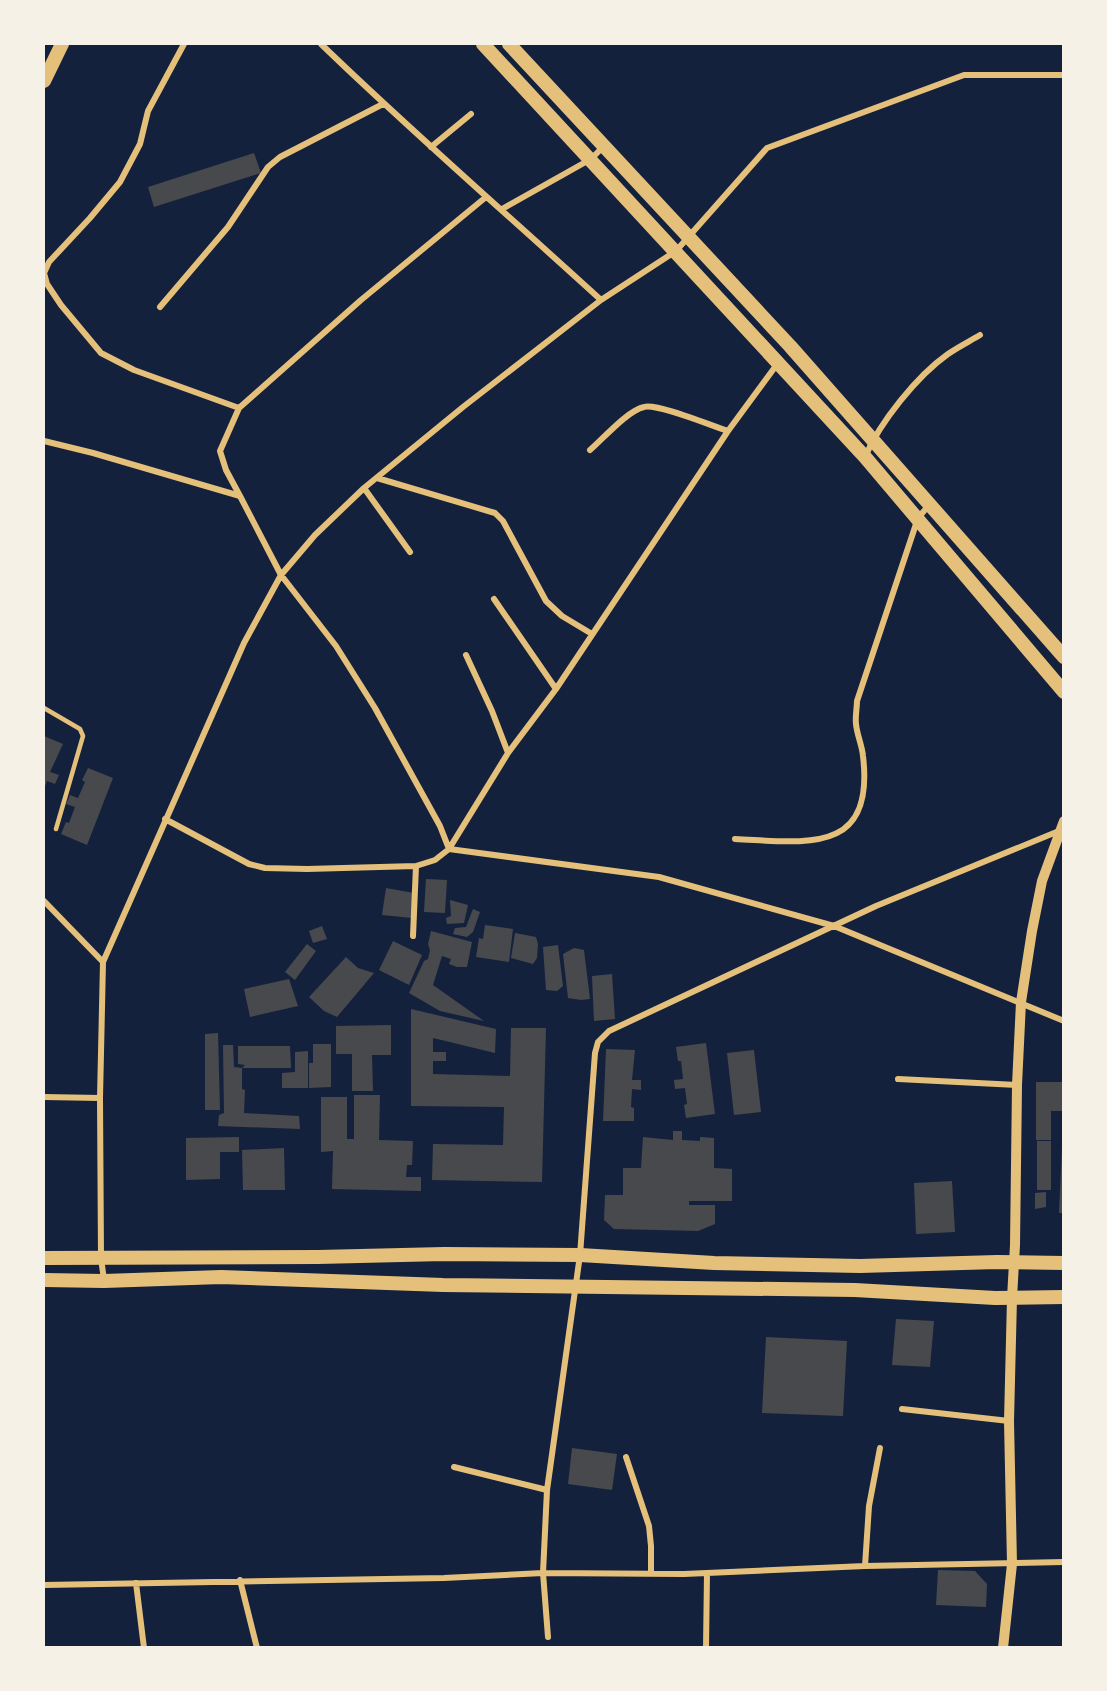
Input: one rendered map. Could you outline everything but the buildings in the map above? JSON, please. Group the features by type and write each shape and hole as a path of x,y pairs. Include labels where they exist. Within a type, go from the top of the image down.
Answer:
{"main road":[{"path":"44,81 62,44"},
{"path":"483,44 865,457 1064,692"},
{"path":"509,44 873,439 1064,657"},
{"path":"44,1258 444,1254 580,1255 714,1263 860,1266 1064,1263"},
{"path":"44,1280 104,1281 221,1277 443,1285 855,1290 1012,1298 1064,1297"}],"street":[{"path":"184,44 148,111 140,144 120,182 90,219 49,262 44,273 47,284 61,306 100,353 134,370 239,408"},
{"path":"321,44 430,147 502,209 601,300"},
{"path":"104,1281 101,1258 100,1098 103,962 244,644 281,575 315,536 364,488 463,407 601,300 676,251 767,148 964,75 1064,75"},
{"path":"160,307 228,227 268,167 280,157 383,104"},
{"path":"430,147 471,114"},
{"path":"502,209 591,159 604,146"},
{"path":"449,849 440,826 375,708 336,646 281,575 226,470 220,451 239,408 361,300 486,196"},
{"path":"865,457 873,439 917,381 947,355 980,335"},
{"path":"165,819 249,864 265,868 307,870 416,866 435,860 449,849 508,753 556,689 728,431 779,362"},
{"path":"590,450 634,411 646,406 728,431"},
{"path":"44,441 240,496"},
{"path":"377,478 495,513 503,521 551,608 592,634"},
{"path":"364,488 410,552"},
{"path":"735,839 806,842 827,838 843,831 857,813 864,784 863,755 856,723 857,701 918,518 930,504"},
{"path":"494,599 556,689"},
{"path":"466,655 492,711 508,753"},
{"path":"548,1637 543,1572 547,1490 580,1255 594,1065 598,1042 609,1031 876,906 1061,826"},
{"path":"1003,1647 1012,1564 1009,1421 1021,1002 1042,881 1061,826"},
{"path":"449,849 659,876 834,926 1064,1021"},
{"path":"413,936 416,866"},
{"path":"44,901 103,962"},
{"path":"898,1079 1017,1085"},
{"path":"44,1097 100,1098"},
{"path":"902,1409 1009,1421"},
{"path":"865,1566 869,1506 880,1448"},
{"path":"626,1457 649,1526 651,1574"},
{"path":"454,1467 547,1490"},
{"path":"44,1585 444,1578 543,1572 707,1573 865,1566 1064,1562"},
{"path":"706,1647 707,1573"},
{"path":"240,1580 257,1647"},
{"path":"136,1583 144,1647"}],"lane":[{"path":"44,708 80,729 83,736 56,829"}]}
